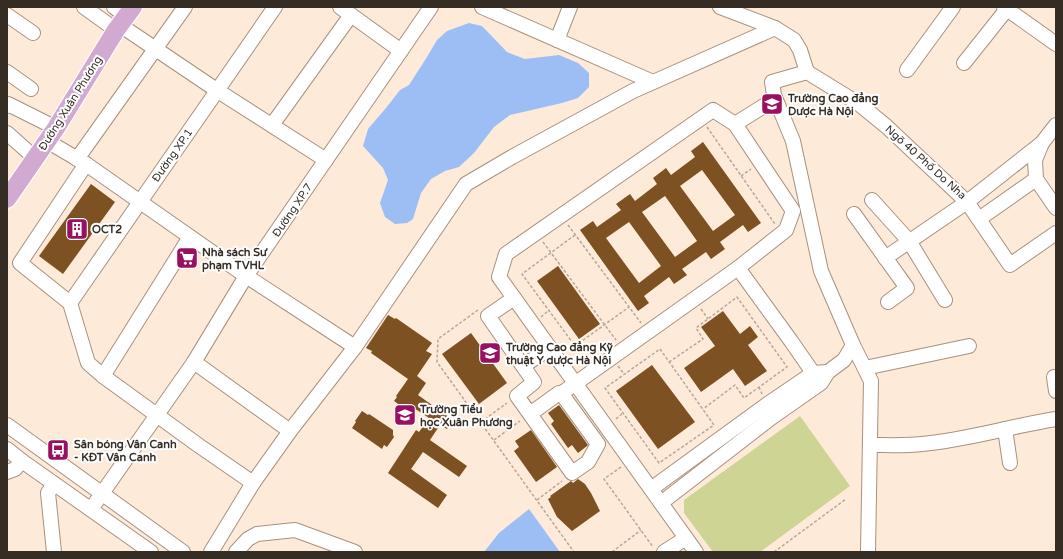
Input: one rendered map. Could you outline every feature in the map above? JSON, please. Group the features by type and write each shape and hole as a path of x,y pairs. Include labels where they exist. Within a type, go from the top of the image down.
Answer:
{"main road":[{"name":"Đường Xuân Phương","path":"7,199 51,134 122,17"}],"street":[{"path":"84,7 122,17 156,49 326,160"},
{"path":"185,7 82,162 20,263 70,303 88,363 103,376 253,483"},
{"name":"Đường XP.1","path":"70,303 275,7"},
{"name":"Đường XP.7","path":"91,509 194,362 246,276 431,7"},
{"path":"482,7 653,82"},
{"path":"557,40 570,7"},
{"path":"720,7 775,28 794,40 800,50 807,72 772,82 774,95 772,101 735,124"},
{"path":"907,70 953,7"},
{"path":"964,63 1006,8 1056,44"},
{"path":"272,125 346,11 401,51"},
{"path":"7,15 33,32"},
{"path":"211,552 253,483 290,431 355,347 466,184 512,157 634,91 775,28"},
{"path":"7,72 31,89"},
{"name":"Ngõ 40 Phố Do Nha","path":"807,72 859,104 881,121 967,202 1042,143 1056,124"},
{"path":"772,101 793,141 821,271 852,345 871,381 868,552"},
{"path":"7,106 8,104 51,134 82,162 139,202 246,276 355,347"},
{"path":"530,414 559,393 562,394 576,384 648,332 738,268 786,230 793,211 735,124 713,110 506,254 499,277 576,384 696,552"},
{"path":"7,133 35,158"},
{"path":"1042,143 1035,160 1036,179 1056,208"},
{"path":"978,219 1036,179"},
{"path":"872,200 909,241 945,300"},
{"path":"885,258 967,202 1010,264 1056,233"},
{"path":"854,214 907,288 888,302"},
{"path":"103,376 190,237"},
{"path":"738,268 791,341 820,376"},
{"path":"514,298 488,316 534,382 517,396 572,474 588,462 598,444 562,394"},
{"path":"651,489 769,403 820,376 844,360 852,345"},
{"path":"865,368 969,346"},
{"path":"523,366 550,348"},
{"path":"194,362 290,431"},
{"path":"661,503 771,418 820,376"},
{"path":"1054,377 1056,391"},
{"path":"870,445 922,444 978,435 1056,419"},
{"path":"7,425 183,552"},
{"path":"1005,429 1010,464"},
{"path":"7,449 15,468 54,484 151,552"},
{"path":"54,484 48,492 54,552"},
{"path":"236,552 256,534 295,530 355,552"},
{"path":"664,552 686,538"}],"path":[{"path":"701,118 782,234"},
{"path":"561,216 648,332"},
{"path":"536,233 623,350"},
{"path":"575,235 522,274 575,346 629,307"},
{"path":"669,362 703,339 696,328 738,297 787,367 744,398 735,385 703,409"},
{"path":"488,316 482,308 438,339 437,362 574,552"},
{"path":"660,349 703,409 714,425 659,463 605,388 660,349"},
{"path":"481,422 517,396"},
{"path":"494,440 530,414"},
{"path":"631,461 604,479 656,552"},
{"path":"537,500 572,474"},
{"path":"774,552 846,499"},
{"path":"612,552 641,530"}],"green space":[{"path":"800,416 850,486 760,552 713,552 684,513 684,500"}],"water":[{"path":"469,23 482,26 507,52 525,59 559,55 578,63 589,73 589,87 578,98 510,115 494,127 474,153 459,167 445,171 431,179 421,193 413,219 407,223 395,224 385,217 380,203 388,180 383,168 363,146 368,129 400,90 409,85 437,40 447,31"},
{"path":"529,509 560,552 484,552 499,533"}],"building":[{"path":"703,142 761,223 748,232 743,225 720,242 725,249 711,259 706,252 682,269 687,275 674,284 669,277 644,296 649,303 638,311 580,230 593,221 597,227 621,210 616,204 630,194 635,201 657,184 653,178 666,168 671,175 695,157 691,151","holes":["702,170 735,215 713,231 680,186","665,196 697,241 675,257 642,212","629,222 661,266 639,283 606,238"]},
{"name":"OCT2","path":"91,184 115,202 63,274 39,256"},
{"path":"558,266 600,324 579,339 537,281"},
{"path":"723,311 740,334 750,326 758,337 748,345 767,371 745,386 733,369 701,392 684,368 715,346 701,327"},
{"path":"388,315 395,319 396,318 432,343 426,351 432,354 417,376 426,383 418,395 453,420 447,429 440,425 430,440 467,466 459,477 423,452 411,469 447,495 438,508 388,473 416,430 419,432 429,418 411,406 408,411 394,401 408,379 366,348"},
{"path":"471,333 507,383 479,404 442,354"},
{"path":"652,365 695,422 658,449 616,391"},
{"path":"559,405 588,445 578,453 572,445 568,448 551,424 554,421 548,413"},
{"path":"362,411 393,430 394,437 387,447 384,445 382,449 352,428"},
{"path":"531,430 557,467 536,482 514,451 519,447 515,441"},
{"path":"578,479 585,484 600,511 572,531 557,517 548,499 571,481 573,483"}],"place":[{"name":"Trường Cao đẳng Dược Hà Nội","path":"772,104"},
{"name":"OCT2","path":"77,229"},
{"name":"Nhà sách Sư phạm TVHL","path":"187,258"},
{"name":"Trường Cao đẳng Kỹ thuật Y dược Hà Nội","path":"490,353"},
{"name":"Trường Tiểu học Xuân Phương","path":"405,415"},
{"name":"Sân bóng Vân Canh - KĐT Vân Canh","path":"58,450"}]}
